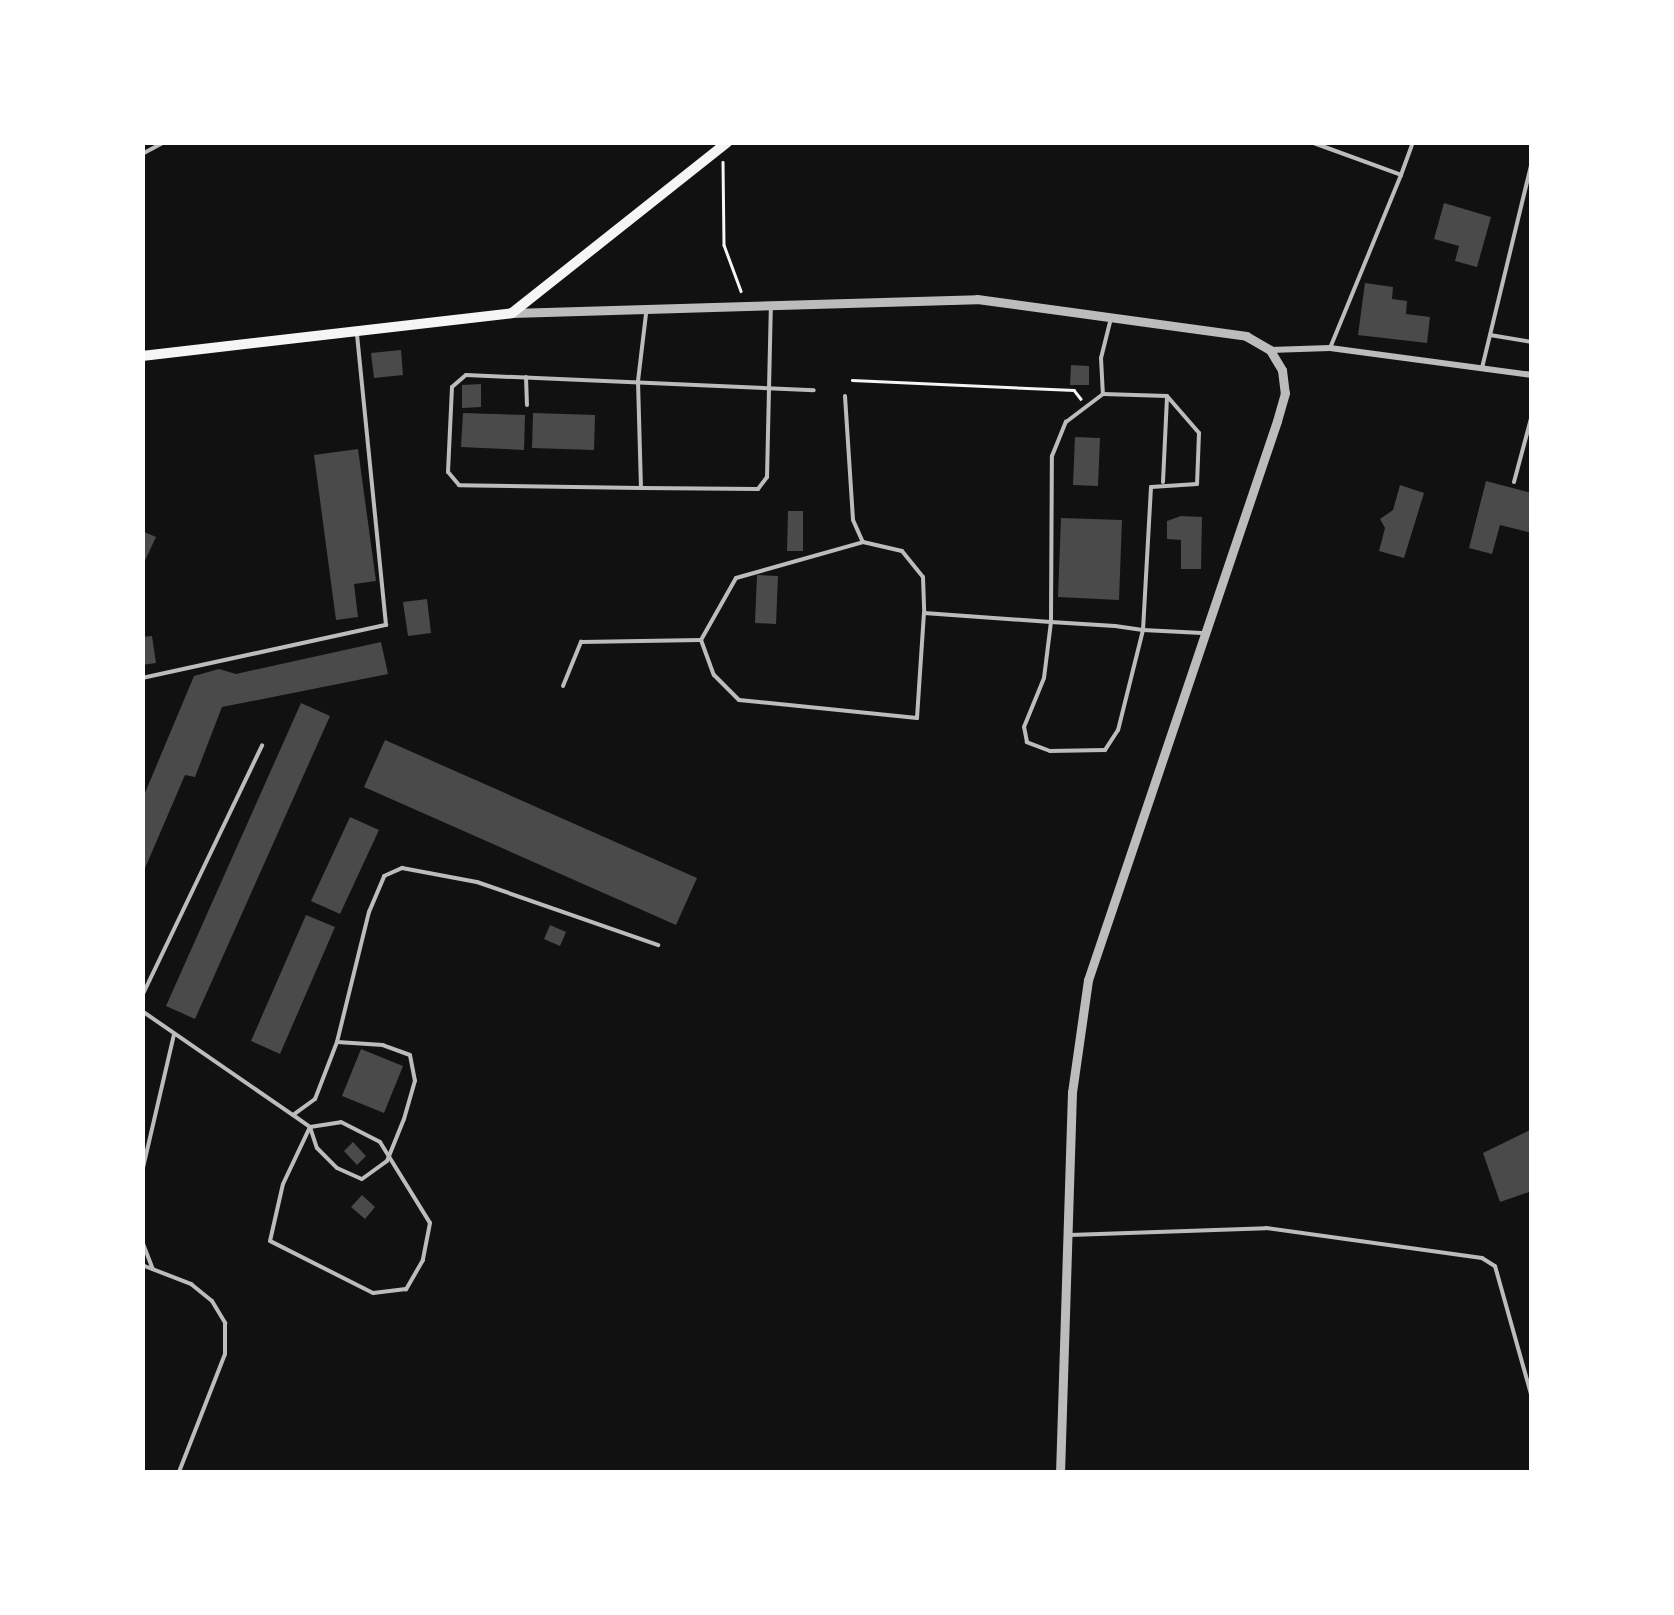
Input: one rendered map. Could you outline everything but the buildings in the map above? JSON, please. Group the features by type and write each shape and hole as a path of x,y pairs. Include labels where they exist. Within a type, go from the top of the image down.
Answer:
{"main road":[{"path":"142,356 512,313 725,145"}],"street":[{"path":"512,313 646,314 771,305 977,299 1112,314 1246,336 1270,350 1282,370 1284,393 1088,980 1072,1092 1060,1472"},
{"path":"1270,350 1330,348 1532,375"}],"lane":[{"path":"142,154 165,142"},
{"path":"1311,142 1400,175"},
{"path":"1330,348 1413,142"},
{"path":"1482,368 1532,162"},
{"path":"771,305 767,390 767,477 758,489 459,485 448,472 452,387 466,376 638,381 767,390 814,390"},
{"path":"641,488 638,381 646,314"},
{"path":"1103,394 1100,358 1112,314"},
{"path":"142,678 386,625 357,329"},
{"path":"1490,334 1532,342"},
{"path":"526,377 526,406"},
{"path":"1103,394 1167,396 1199,433 1197,484 1163,482 1151,487 1142,630 1131,688 1106,750 1050,751 1027,742 1024,726 1044,678 1051,622 1052,456 1066,422 1084,402 1103,394"},
{"path":"845,396 852,520 862,542"},
{"path":"1163,482 1167,396"},
{"path":"1514,482 1532,415"},
{"path":"862,542 902,551 924,577 924,613 917,718 739,700 714,675 701,640 736,578 862,542"},
{"path":"924,613 1207,633"},
{"path":"563,686 582,642 701,640"},
{"path":"142,996 262,745"},
{"path":"293,1114 315,1099 336,1042 369,912 384,876 402,868 477,882 658,945"},
{"path":"142,1011 310,1127 317,1148 337,1168 362,1180 387,1161 414,1082 410,1055 383,1045 336,1042"},
{"path":"142,1172 175,1034"},
{"path":"341,1122 380,1142 387,1161 405,1176 430,1223 422,1260 406,1289 373,1292 270,1241 276,1201 310,1127 341,1122"},
{"path":"1066,1236 1266,1228 1482,1258 1494,1266 1532,1398"},
{"path":"142,1242 153,1269"},
{"path":"142,1265 202,1292 224,1324 224,1354 179,1471 188,1472"}],"path":[{"path":"725,145 724,246 747,307"},
{"path":"852,380 1074,390 1084,402"}]}
